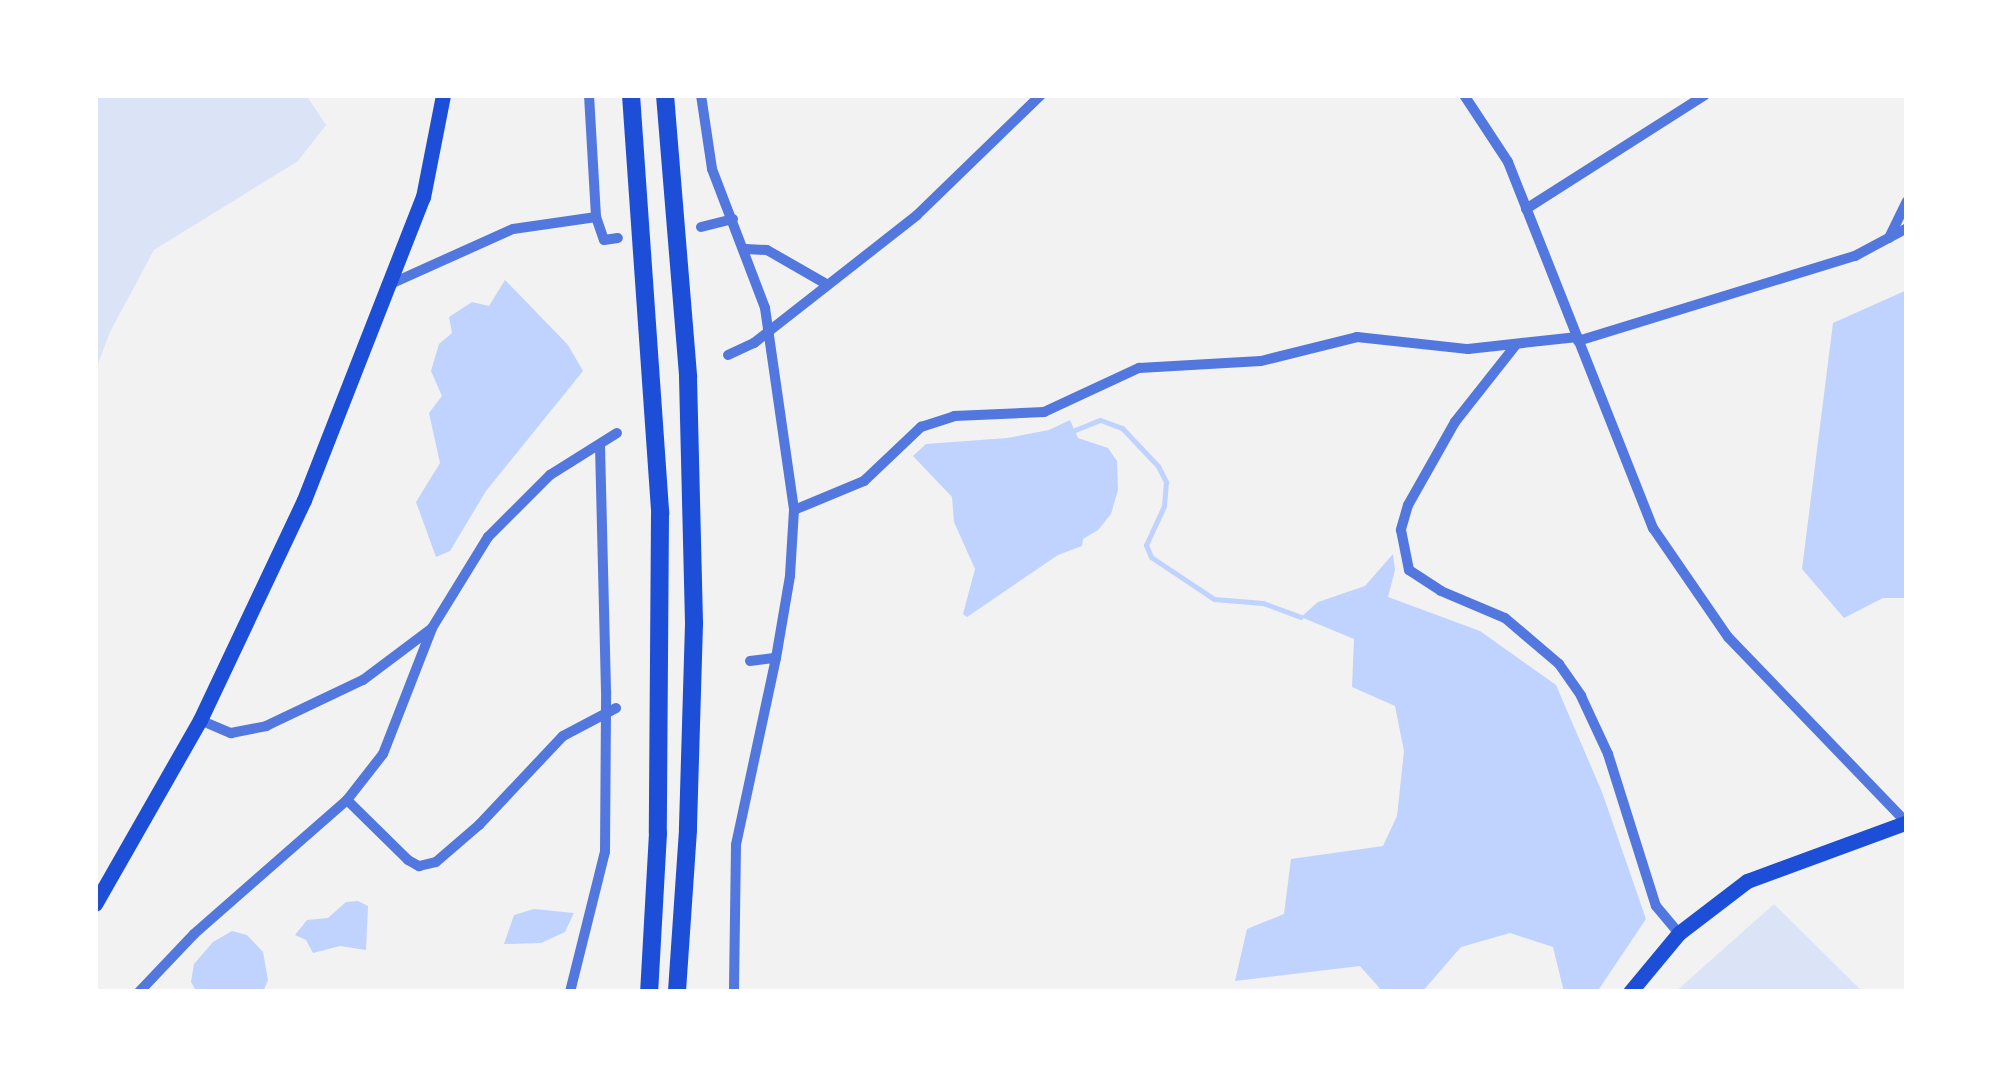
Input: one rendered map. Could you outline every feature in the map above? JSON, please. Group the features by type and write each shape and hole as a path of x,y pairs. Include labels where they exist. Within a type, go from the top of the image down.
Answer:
{"highway":[{"path":"631,95 660,514 658,814 649,992"},
{"path":"665,95 688,377 694,624 688,830 677,992"}],"main road":[{"path":"95,904 200,720 304,500 423,197 443,95"},
{"path":"1630,992 1679,932 1711,905 1772,869 1906,822"}],"street":[{"path":"589,95 596,218 604,240 618,238"},
{"path":"701,95 708,154 746,249 769,331 794,510 790,576 776,658 736,845 734,992"},
{"path":"728,356 769,331 918,215 1040,95"},
{"path":"1464,95 1508,162 1631,481 1687,581 1728,638 1906,822"},
{"path":"1526,209 1705,95"},
{"path":"1888,239 1907,201"},
{"path":"385,286 513,229 596,218"},
{"path":"701,227 733,219"},
{"path":"794,510 864,481 922,427 954,416 1044,412 1139,368 1261,361 1356,337 1468,350 1578,339 1820,268 1907,228"},
{"path":"746,249 767,250 828,285"},
{"path":"1515,346 1455,422 1408,505 1401,530 1409,570 1441,591 1505,618 1559,664 1581,696 1608,754 1656,906 1679,932"},
{"path":"139,992 194,934 347,800 383,754 432,628 488,537 550,476 617,433"},
{"path":"570,992 605,852 600,446"},
{"path":"200,720 231,733 266,726 363,680 432,628"},
{"path":"750,660 776,658"},
{"path":"347,800 408,860 419,866 436,862 479,825 563,736 616,708"}],"shaded area":[{"path":"95,95 306,95 326,125 298,161 154,250 110,332 95,372"},
{"path":"1774,904 1863,992 1675,992"}],"water":[{"path":"505,280 568,345 583,371 486,491 450,551 436,557 416,502 440,463 429,413 442,396 431,371 439,344 452,333 449,317 472,302 489,306"},
{"path":"1907,290 1907,598 1883,598 1844,618 1802,569 1833,323"},
{"path":"1070,420 1078,438 1108,448 1117,461 1118,490 1111,514 1098,530 1083,539 1082,546 1058,555 967,617 963,614 975,569 954,522 952,497 913,456 926,444 1007,438 1049,430"},
{"path":"1393,554 1395,570 1388,597 1480,631 1556,685 1602,792 1646,919 1597,992 1564,992 1553,947 1510,933 1461,947 1422,992 1383,992 1360,966 1235,981 1247,929 1284,914 1291,859 1383,846 1397,816 1404,751 1395,706 1352,687 1354,639 1301,617 1318,602 1365,586"},
{"path":"358,901 368,906 366,950 340,946 313,953 306,940 295,935 307,920 328,918 346,902"},
{"path":"534,909 574,913 565,932 541,943 504,944 514,915"},
{"path":"232,931 247,935 263,952 268,980 263,992 197,992 191,982 194,964 213,942"}],"waterway":[{"path":"1075,430 1100,420 1122,428 1158,466 1166,482 1164,506 1146,545 1151,557 1214,599 1263,603 1301,617"}]}
